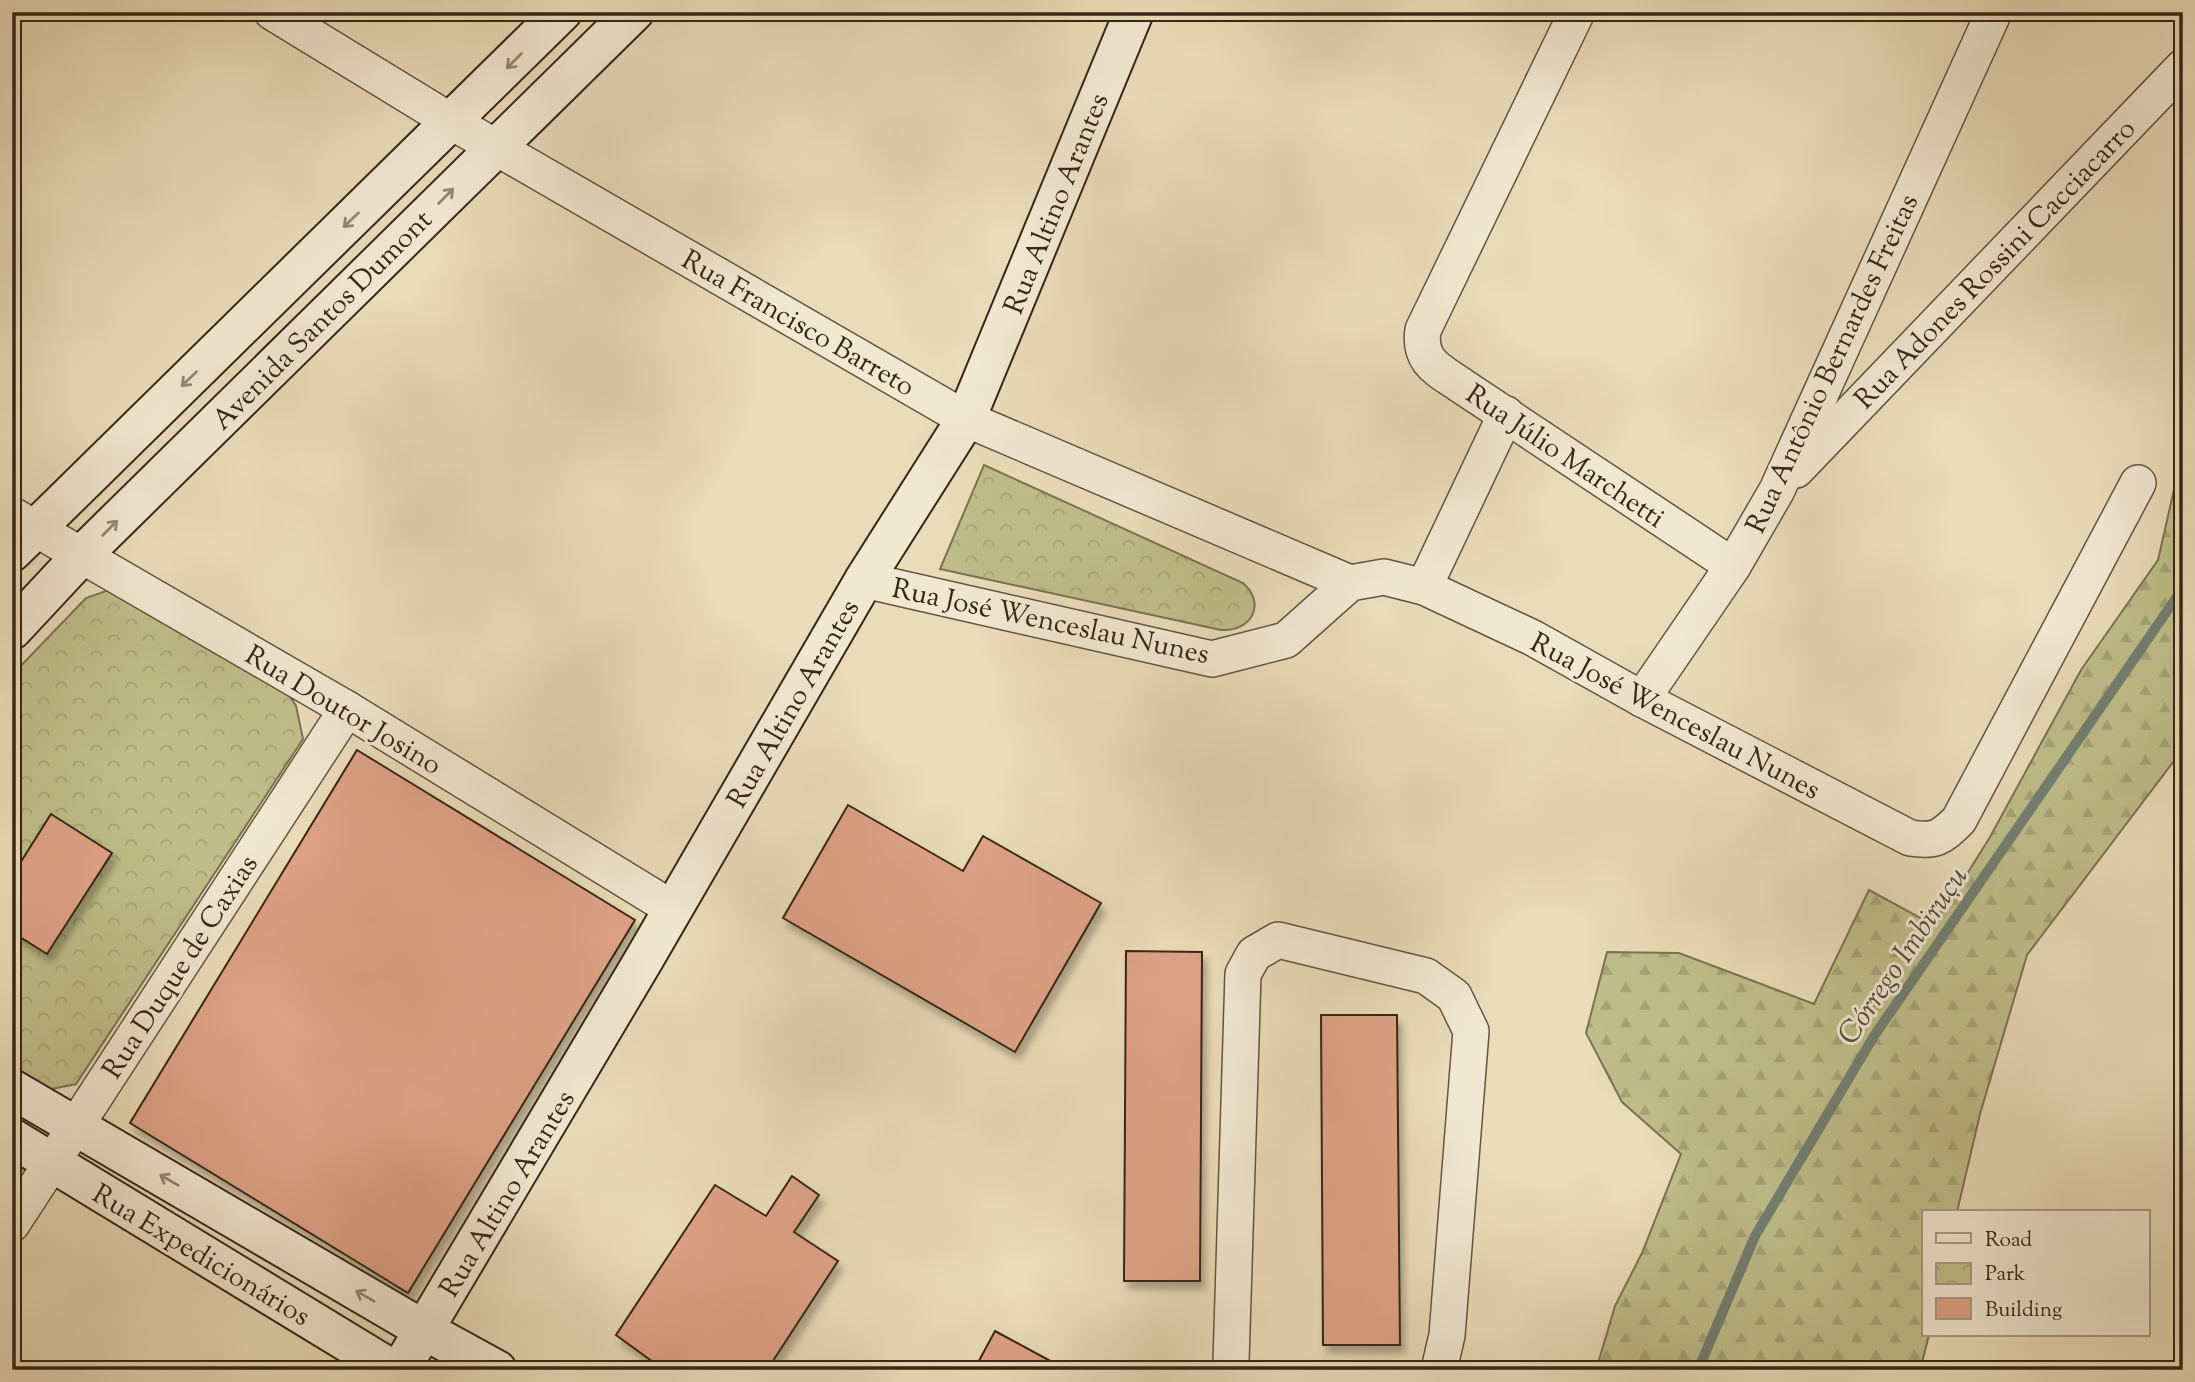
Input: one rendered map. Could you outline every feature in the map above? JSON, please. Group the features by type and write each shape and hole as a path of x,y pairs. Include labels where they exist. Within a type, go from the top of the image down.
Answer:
{"street":[{"name":"Rua Francisco Barreto","path":"272,12 452,122 966,419 1350,583"},
{"name":"Avenida Santos Dumont","path":"20,532 452,122 562,12"},
{"name":"Avenida Santos Dumont","path":"12,630 82,555 634,12"},
{"name":"Rua Altino Arantes","path":"400,1370 864,580 966,419 1134,12"},
{"name":"Rua Júlio Marchetti","path":"1577,12 1423,330 1423,354 1433,366 1732,566"},
{"name":"Rua Antônio Bernardes Freitas","path":"1642,699 1732,566 1777,490 1994,12"},
{"name":"Rua Adones Rossini Cacciacarro","path":"1777,490 2183,67"},
{"path":"1424,587 1506,414"},
{"name":"Rua José Wenceslau Nunes","path":"864,580 1212,659 1286,640 1350,583 1384,576 1424,587 1533,638 1642,699 1910,838 1929,841 1945,834 1959,820 2138,483"},
{"name":"Rua Doutor Josino","path":"20,532 82,555 347,709 673,909"},
{"name":"Rua Duque de Caxias","path":"12,1224 347,709"},
{"path":"1231,1362 1244,974 1254,954 1278,940 1426,976 1454,996 1471,1031 1447,1335 1439,1370"},
{"path":"12,1089 497,1370"},
{"name":"Rua Expedicionários","path":"12,1138 393,1370"}],"green space":[{"path":"2183,450 2183,749 2027,955 1980,1114 1957,1210 1922,1210 1922,1336 1929,1336 1920,1370 1596,1370 1615,1306 1642,1253 1681,1154 1622,1102 1586,1033 1607,952 1679,953 1814,1004 1869,890 1922,919 1944,911 1990,837 2081,670 2158,560"},
{"path":"984,465 1243,583 1254,599 1252,615 1240,626 1221,630 940,569"},
{"path":"117,587 285,688 296,706 303,739 76,1084 42,1091 12,1076 12,675 86,598"}],"building":[{"path":"357,750 635,920 408,1293 130,1123"},
{"path":"848,805 963,871 983,836 1101,903 1015,1052 783,918"},
{"path":"51,814 112,853 47,954 12,932 12,876"},
{"path":"1126,951 1202,952 1200,1281 1124,1281"},
{"path":"1321,1015 1397,1015 1400,1345 1323,1345"},
{"path":"12,1157 30,1168 12,1197"},
{"path":"792,1176 819,1195 794,1232 838,1261 767,1370 664,1370 616,1335 715,1185 766,1216"},
{"path":"995,1331 1067,1370 974,1370"}],"waterway":[{"name":"Córrego Imbiruçu","path":"1698,1370 1755,1236 1874,1036 2183,588"}]}
